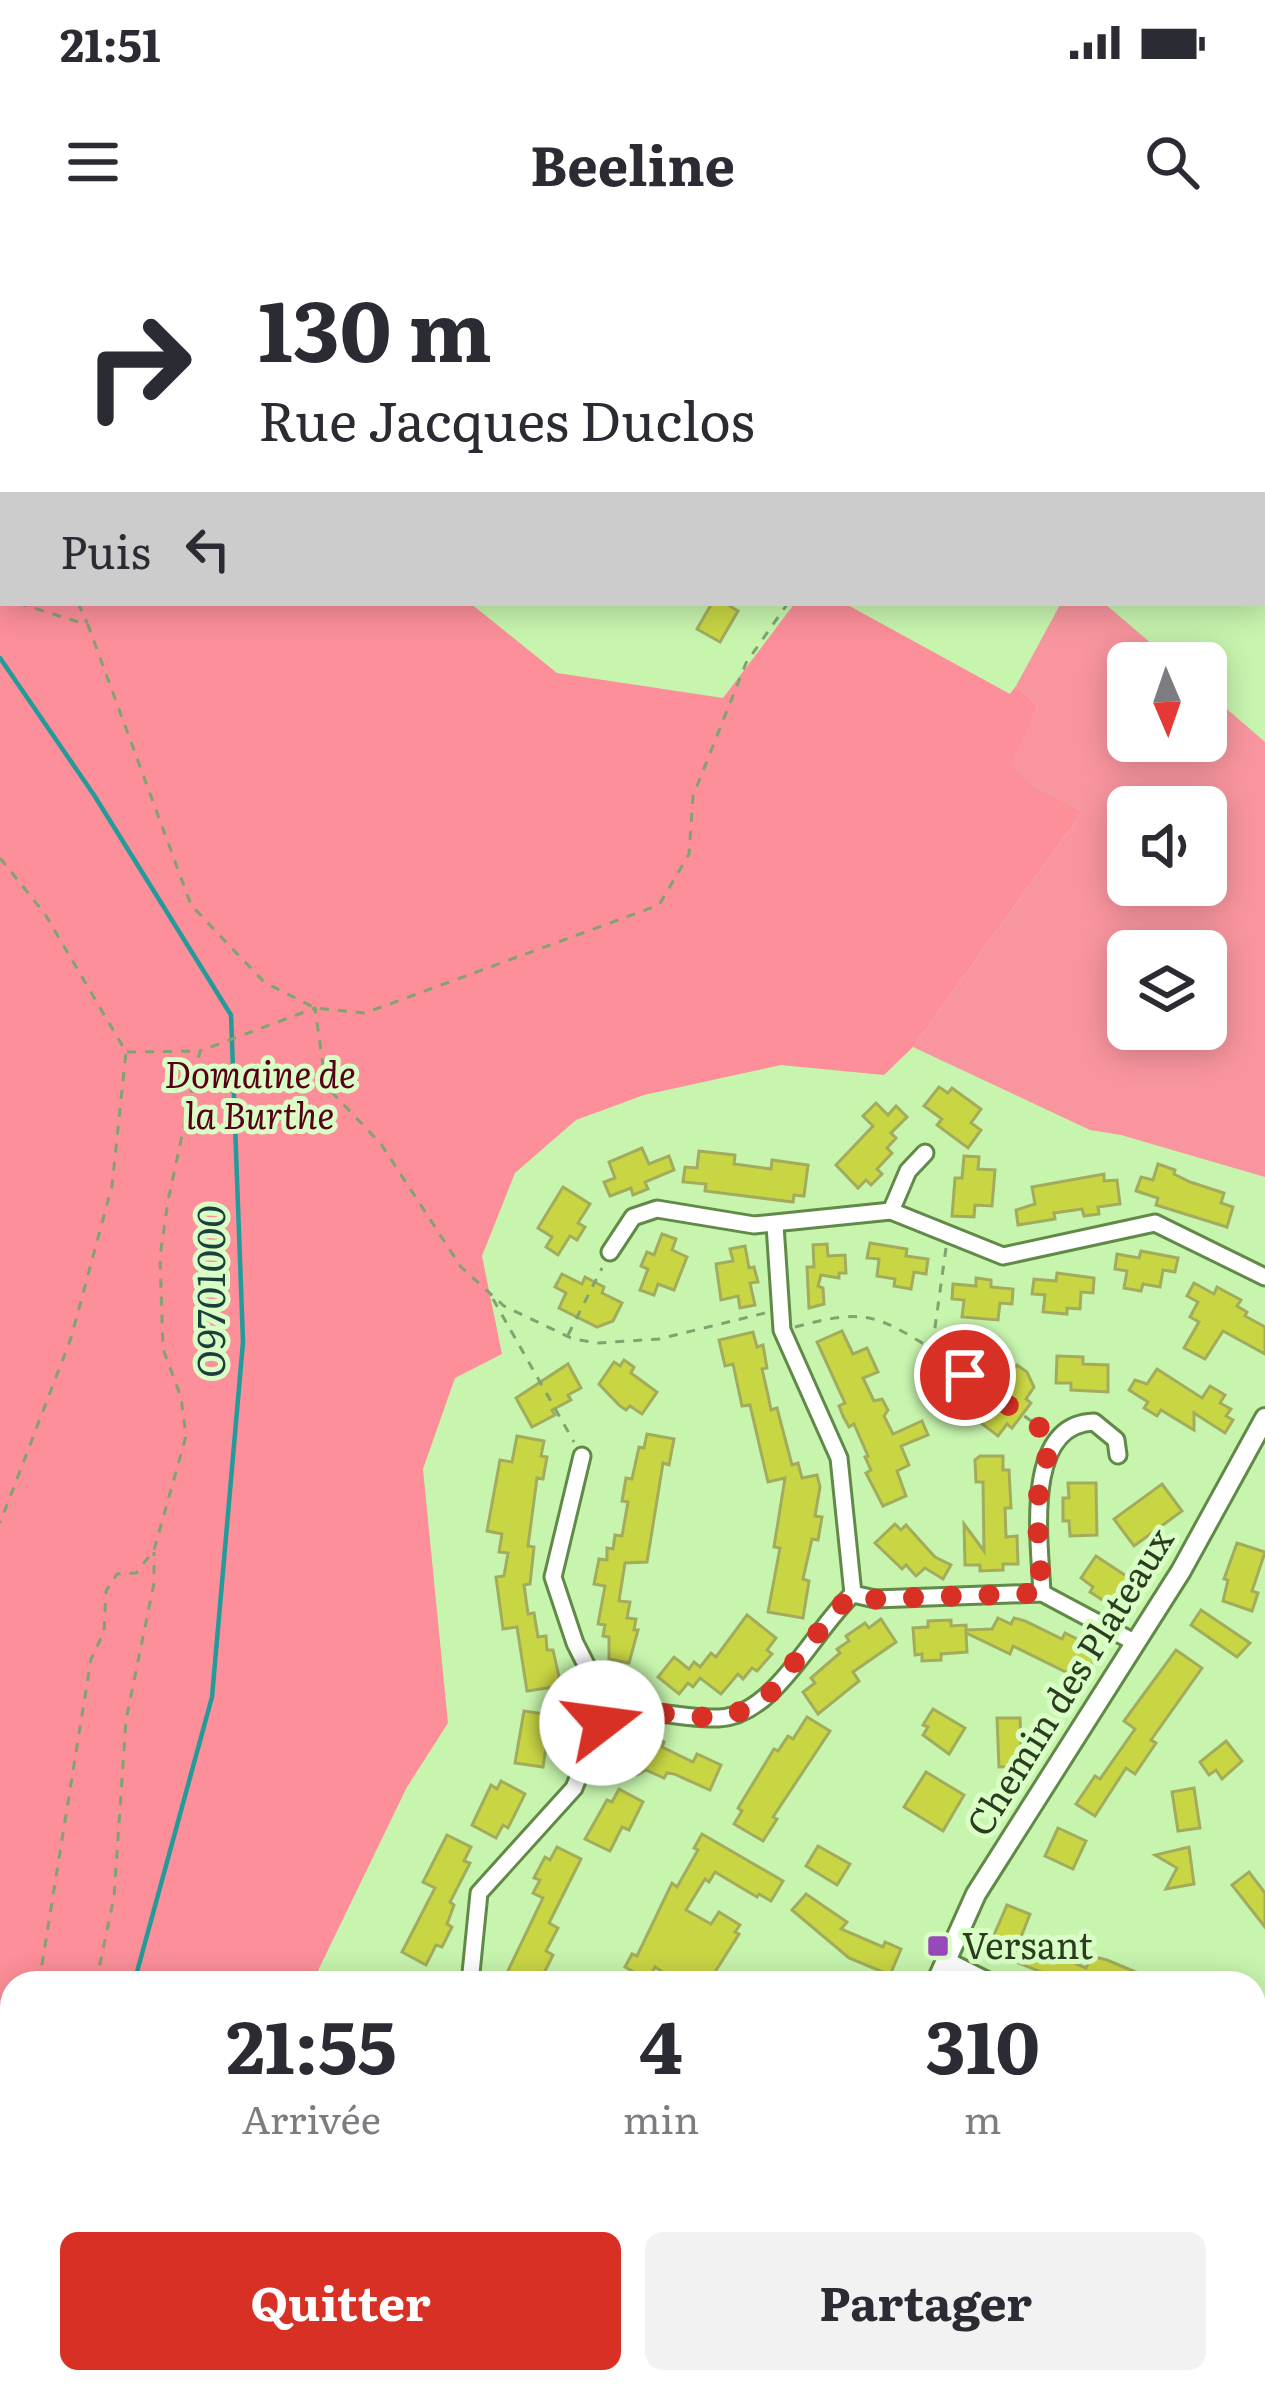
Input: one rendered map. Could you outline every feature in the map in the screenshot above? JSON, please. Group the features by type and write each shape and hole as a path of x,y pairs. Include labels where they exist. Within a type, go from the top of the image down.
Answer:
{"street":[{"path":"892,1211 892,1201 908,1171 925,1153"},
{"path":"610,1252 633,1217 657,1209 775,1225 892,1211 989,1252 1017,1255 1155,1223 1265,1277"},
{"path":"775,1225 782,1330 838,1458 854,1594"},
{"name":"Chemin des Plateaux","path":"941,1971 976,1894 1181,1571 1265,1418"},
{"path":"1042,1593 1042,1462 1080,1422 1094,1422 1115,1440 1118,1455"},
{"path":"471,1971 479,1894 574,1788 607,1706 574,1643 554,1577 582,1456"},
{"path":"854,1594 874,1599 1042,1593 1134,1642"},
{"path":"607,1706 718,1718 738,1715 767,1697 854,1594"},
{"path":"946,1960 968,1971"}],"path":[{"path":"28,606 88,625"},
{"path":"79,606 191,905 264,982 315,1008 365,1013 659,905 689,854 693,796 746,662 786,606"},
{"path":"0,857 45,914 126,1052 112,1186 89,1273 71,1338 0,1522"},
{"path":"126,1052 200,1051 315,1008"},
{"path":"315,1008 326,1086 381,1144 461,1267 492,1297 582,1456"},
{"path":"98,1971 114,1897 126,1720 154,1583 154,1550 186,1436 181,1397 163,1349 160,1257 200,1051"},
{"path":"932,1349 944,1252 952,1236"},
{"path":"567,1336 610,1252"},
{"path":"492,1297 567,1336 598,1343 626,1344 780,1311"},
{"path":"782,1330 860,1315 884,1319 1036,1424 1053,1448"},
{"path":"41,1971 91,1659 104,1632 106,1591 117,1574 136,1573 154,1550"}],"shaded area":[{"path":"1059,606 1108,606 1150,642 1107,642 1107,762 1227,762 1227,709 1265,742 1265,1177 1090,1130 913,1047 1083,811 1034,786 1009,766 1038,706 1016,686"}],"green space":[{"name":"Domaine de la Burthe","path":"0,606 474,606 557,673 723,698 793,606 849,606 1010,694 1016,686 1038,706 1010,766 1034,786 1083,811 913,1047 884,1075 781,1065 644,1095 576,1120 515,1173 482,1256 502,1354 455,1378 423,1469 448,1723 407,1787 318,1971 0,1971"}],"building":[{"path":"710,606 738,611 720,642 697,629"},
{"path":"939,1087 948,1093 952,1088 981,1109 971,1123 981,1130 968,1148 937,1125 942,1119 924,1106"},
{"path":"876,1103 888,1115 896,1106 907,1117 891,1133 896,1138 887,1148 892,1153 877,1169 882,1174 871,1185 866,1180 858,1188 836,1165 873,1126 863,1116"},
{"path":"642,1148 649,1164 669,1156 674,1170 645,1182 648,1189 633,1195 631,1188 610,1196 604,1182 615,1178 609,1162"},
{"path":"699,1151 735,1155 734,1164 771,1169 772,1160 808,1165 804,1196 794,1195 793,1202 705,1191 706,1184 683,1182 685,1167 697,1168"},
{"path":"964,1156 979,1157 978,1169 995,1170 992,1206 975,1205 974,1217 952,1216 955,1178 962,1178"},
{"path":"1158,1164 1190,1182 1224,1193 1221,1203 1233,1207 1227,1227 1156,1205 1158,1198 1136,1191 1141,1177 1153,1180"},
{"path":"1104,1174 1104,1181 1117,1180 1120,1204 1098,1207 1099,1214 1084,1216 1082,1209 1018,1225 1016,1210 1035,1204 1032,1187"},
{"path":"563,1187 590,1204 578,1223 585,1227 577,1240 570,1236 558,1255 546,1247 552,1237 538,1228"},
{"path":"662,1234 676,1239 672,1250 687,1257 674,1290 658,1284 654,1295 640,1290 648,1269 641,1266 647,1252 654,1255"},
{"path":"870,1243 907,1249 906,1256 928,1259 926,1274 914,1272 911,1289 894,1286 895,1279 877,1276 879,1259 867,1258"},
{"path":"827,1244 828,1256 845,1255 846,1273 839,1273 839,1278 821,1275 818,1286 823,1288 824,1304 809,1308 807,1267 814,1267 813,1245"},
{"path":"745,1246 749,1268 754,1267 758,1282 750,1283 755,1305 740,1308 738,1296 721,1300 716,1264 733,1261 730,1249"},
{"path":"1141,1251 1178,1258 1175,1272 1163,1270 1160,1287 1124,1288 1127,1271 1115,1269 1117,1254 1139,1258"},
{"path":"1057,1273 1094,1278 1093,1293 1081,1292 1080,1309 1067,1308 1067,1314 1043,1312 1045,1295 1032,1294 1034,1279 1056,1281"},
{"path":"562,1274 582,1284 585,1277 622,1303 613,1321 597,1327 559,1308 566,1293 555,1287"},
{"path":"976,1278 991,1280 991,1287 1013,1289 1012,1304 1000,1303 998,1320 962,1317 964,1300 952,1299 953,1284 976,1286"},
{"path":"1194,1283 1214,1294 1217,1287 1241,1300 1237,1306 1247,1312 1245,1316 1265,1327 1265,1354 1223,1331 1205,1359 1184,1348 1199,1322 1190,1317 1198,1302 1187,1296"},
{"path":"842,1331 853,1354 867,1348 878,1372 863,1378 874,1401 882,1399 888,1410 884,1416 893,1434 922,1421 928,1435 901,1446 909,1465 897,1471 906,1496 883,1506 866,1473 871,1470 868,1456 854,1424 849,1427 843,1416 839,1406 845,1403 817,1342"},
{"path":"753,1332 757,1347 763,1345 767,1368 762,1369 771,1410 777,1408 792,1465 798,1463 802,1478 817,1475 820,1487 815,1516 822,1517 803,1579 809,1581 803,1618 768,1612 780,1548 774,1547 785,1478 768,1482 750,1405 742,1406 733,1364 725,1366 719,1340"},
{"path":"969,1343 986,1345 984,1363 1002,1385 1017,1365 1027,1372 1034,1387 1026,1399 1031,1403 1012,1428 1007,1424 998,1436 977,1420 997,1392 967,1370"},
{"path":"1057,1356 1108,1365 1108,1392 1071,1390 1071,1383 1056,1383"},
{"path":"624,1360 634,1367 631,1373 657,1392 642,1414 630,1406 626,1410 599,1384 614,1362 620,1366"},
{"path":"568,1364 581,1388 552,1410 555,1415 532,1427 516,1398"},
{"path":"1157,1369 1202,1398 1210,1386 1225,1395 1220,1403 1231,1409 1226,1416 1233,1420 1225,1433 1194,1413 1194,1430 1161,1410 1157,1416 1144,1408 1148,1402 1129,1390 1135,1380 1147,1384"},
{"path":"647,1434 674,1439 669,1465 663,1463 647,1562 625,1563 619,1601 630,1602 627,1618 636,1619 634,1630 638,1630 629,1663 609,1659 609,1637 603,1636 605,1625 598,1624 605,1586 594,1584 599,1559 607,1560 607,1548 613,1549 615,1535 622,1536 628,1502 622,1501 626,1478 632,1479"},
{"path":"517,1436 544,1441 541,1456 547,1457 543,1479 537,1478 528,1546 534,1547 530,1584 524,1585 528,1614 534,1613 538,1637 546,1636 547,1650 553,1650 561,1686 527,1691 517,1627 503,1629 496,1577 504,1576 508,1553 499,1552 502,1534 487,1531 500,1460 512,1462"},
{"path":"1003,1456 1003,1470 1009,1470 1011,1508 1005,1508 1006,1537 1017,1536 1018,1564 1003,1564 1003,1570 980,1571 980,1565 965,1565 964,1524 984,1551 983,1482 976,1482 975,1460"},
{"path":"1068,1483 1096,1483 1097,1535 1070,1536 1069,1521 1063,1521"},
{"path":"1162,1484 1182,1511 1134,1546 1114,1519"},
{"path":"895,1524 901,1530 906,1525 935,1557 951,1565 943,1579 925,1568 916,1576 906,1565 902,1569 875,1543"},
{"path":"1237,1543 1265,1552 1252,1591 1258,1593 1252,1611 1223,1601 1228,1580 1224,1579"},
{"path":"1096,1556 1140,1585 1125,1607 1090,1592 1093,1587 1081,1578"},
{"path":"1201,1610 1250,1643 1237,1657 1191,1625"},
{"path":"747,1615 776,1638 767,1650 772,1654 757,1671 752,1668 743,1679 738,1674 721,1694 700,1678 679,1694 658,1677 674,1657 689,1669 694,1662 700,1667 711,1653 716,1657"},
{"path":"998,1618 1011,1624 1014,1618 1025,1621 1062,1639 1065,1633 1085,1643 1083,1648 1096,1655 1084,1681 1013,1646 1010,1654 966,1633 967,1652 941,1654 941,1660 922,1661 922,1654 915,1655 913,1628 928,1627 928,1621 951,1620 951,1626 966,1625 966,1630 992,1629"},
{"path":"881,1619 896,1642 853,1672 859,1681 818,1714 803,1692 815,1683 811,1678 840,1653 837,1649 849,1641 846,1636"},
{"path":"1176,1650 1202,1668 1151,1740 1156,1743 1135,1774 1126,1768 1095,1816 1076,1804 1135,1729 1124,1721"},
{"path":"933,1709 965,1728 949,1754 923,1735"},
{"path":"524,1711 551,1715 543,1767 515,1763"},
{"path":"807,1717 830,1731 773,1817 777,1819 763,1841 734,1824 742,1811 738,1808 774,1749 778,1751 788,1736 793,1739"},
{"path":"997,1718 1020,1718 1022,1766 999,1767"},
{"path":"627,1732 664,1742 662,1747 693,1762 697,1754 721,1765 710,1790 674,1774 664,1778 646,1770 637,1775 613,1764"},
{"path":"1226,1741 1242,1761 1222,1779 1216,1770 1209,1775 1200,1762"},
{"path":"926,1772 964,1795 943,1831 904,1807"},
{"path":"501,1781 525,1794 508,1828 503,1825 496,1838 472,1825 491,1785 497,1789"},
{"path":"1194,1788 1200,1828 1178,1831 1172,1792"},
{"path":"619,1789 643,1802 629,1830 622,1827 610,1851 585,1839 607,1800 612,1802"},
{"path":"1058,1828 1086,1841 1073,1869 1045,1856"},
{"path":"702,1834 783,1881 771,1901 715,1872 709,1882 705,1879 686,1910 711,1924 719,1912 740,1925 716,1971 655,1967 632,1971 625,1967 632,1954 637,1956 672,1883 677,1887 698,1850 694,1848"},
{"path":"447,1835 471,1847 464,1861 470,1863 450,1902 454,1905 447,1924 452,1927 426,1965 402,1952 435,1888 423,1882"},
{"path":"818,1846 850,1864 837,1885 806,1866"},
{"path":"557,1847 581,1859 549,1923 558,1928 546,1951 553,1955 545,1971 508,1971 543,1898 533,1893 540,1880 534,1878 545,1857 550,1860"},
{"path":"1189,1847 1194,1884 1166,1889 1177,1868 1155,1855"},
{"path":"1249,1872 1265,1893 1265,1927 1232,1885"},
{"path":"806,1894 847,1922 841,1929 883,1947 885,1942 901,1949 892,1971 849,1958 792,1910"},
{"path":"1007,1905 1030,1914 1021,1937 1042,1945 1041,1949 1086,1968 1091,1956 1133,1971 1038,1971 996,1954 1000,1946 991,1942"}],"waterway":[{"name":"O9701000","path":"0,658 94,795 231,1015 243,1342 212,1697 137,1971"}],"place":[{"name":"Versant","path":"938,1946"}],"route":[{"path":"602,1723 607,1706 718,1718 753,1708 854,1594 874,1599 1042,1593 1042,1462 1053,1448 1046,1432 1026,1415 965,1375"}]}
